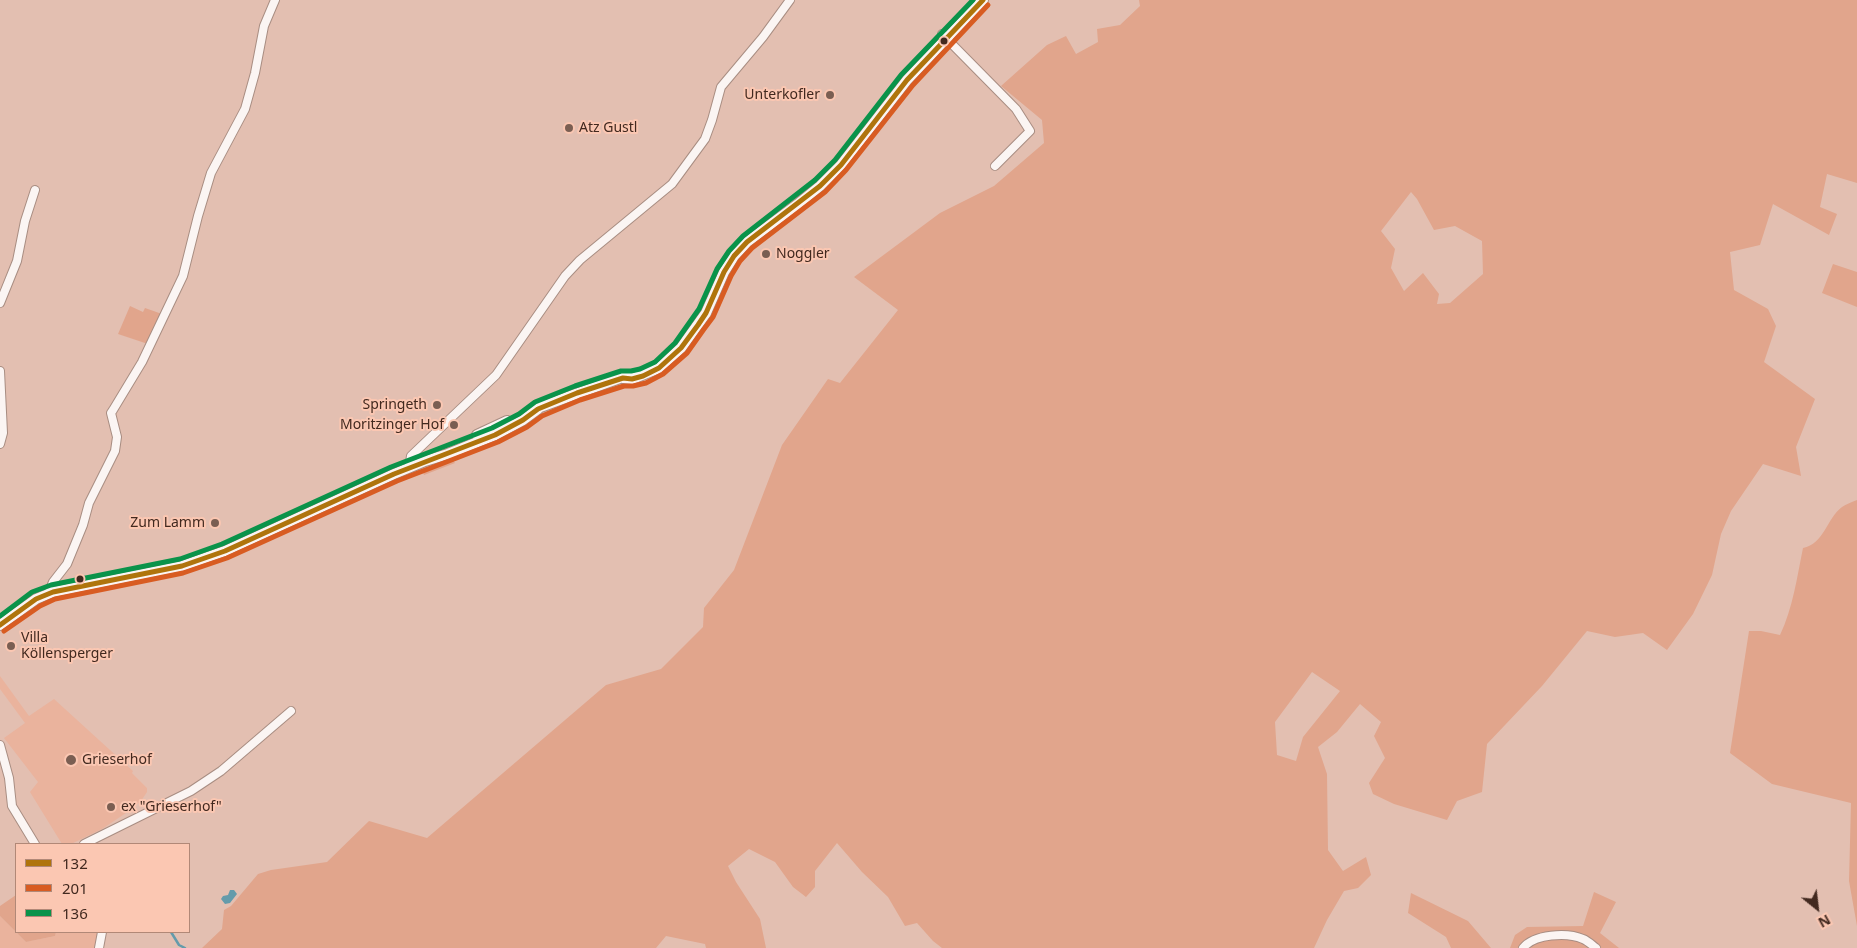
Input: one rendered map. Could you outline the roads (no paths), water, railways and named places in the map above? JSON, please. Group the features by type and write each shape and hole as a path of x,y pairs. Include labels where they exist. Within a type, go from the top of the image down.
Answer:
{"main road":[{"path":"0,625 36,598 48,594 182,566 225,551 425,461 495,435 523,420 538,409 577,393 623,378 632,379 659,368 681,348 706,313 724,272 734,256 747,242 820,186 841,165 944,36 983,0"}],"street":[{"path":"48,594 53,582 67,564 90,503 115,451 117,441 113,410 142,362 183,276 211,173 245,108 255,73 264,26 275,0"},
{"path":"410,468 411,456 496,375 566,276 580,260 672,184 705,139 721,87 763,37 790,0"},
{"path":"944,36 1016,108 1030,131 995,166"},
{"path":"0,303 17,261 25,221 34,190"},
{"path":"0,371 3,434 0,444"},
{"path":"86,843 191,791 221,771 291,711"},
{"path":"0,746 9,778 12,806 34,843"},
{"path":"99,948 102,934"},
{"path":"1523,948 1527,943 1538,939 1569,936 1583,939 1596,948"}],"water":[{"path":"230,890 234,890 237,894 230,903 225,904 221,899 223,896 228,895"}],"waterway":[{"path":"172,933 179,945 185,948"}],"place":[{"name":"Unterkofler","path":"830,95"},
{"name":"Atz Gustl","path":"569,128"},
{"name":"Noggler","path":"766,254"},
{"name":"Springeth","path":"437,405"},
{"name":"Moritzinger Hof","path":"454,425"},
{"name":"Zum Lamm","path":"215,523"},
{"name":"Villa Köllensperger","path":"11,646"},
{"name":"Grieserhof","path":"71,760"},
{"name":"ex \"Grieserhof\"","path":"111,807"}]}
